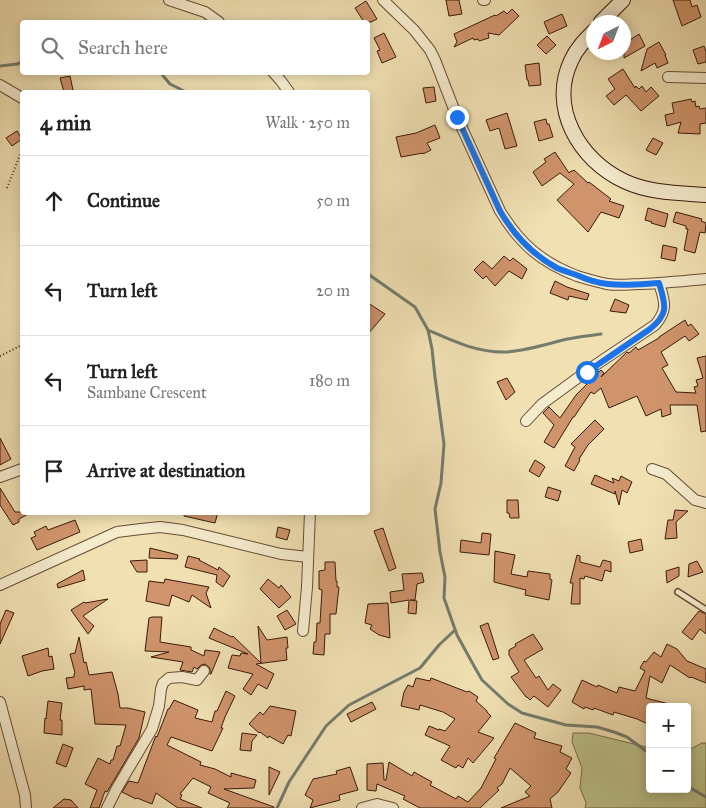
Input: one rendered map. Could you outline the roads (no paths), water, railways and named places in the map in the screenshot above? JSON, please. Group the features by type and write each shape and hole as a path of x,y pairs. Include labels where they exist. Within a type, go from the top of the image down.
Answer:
{"street":[{"path":"169,0 205,12 215,20"},
{"path":"383,0 393,5 423,40 433,55 457,117 500,211 505,221 524,244 558,268 607,284 659,283 706,279"},
{"path":"608,15 622,0"},
{"path":"586,40 575,52 571,60 565,77 563,93 564,107 569,124 583,149 599,165 624,181 650,190 706,195"},
{"path":"276,75 288,90"},
{"path":"668,77 706,78"},
{"path":"0,85 20,97"},
{"path":"526,422 542,404 656,324 662,315 665,305 659,283"},
{"path":"652,469 666,474 695,500 706,503"},
{"path":"0,477 20,470"},
{"path":"303,631 310,515"},
{"path":"0,586 118,532 141,529 183,530 281,554 308,557"},
{"path":"107,808 152,728 162,684 169,678 182,677 198,680 204,671"},
{"path":"0,702 25,796 26,808"},
{"path":"362,808 377,804 393,808"}],"lane":[{"path":"678,592 706,610"}],"waterway":[{"path":"0,66 20,63"},
{"path":"162,75 170,84 182,90"},
{"path":"370,275 415,307 428,330 444,444 441,483 435,509 445,577 444,598 457,635 482,680 508,704 522,713 566,725 597,727 614,732 627,737 646,751"},
{"path":"428,330 466,346 496,352 534,348 568,339 601,334"},
{"path":"277,808 289,782 326,726 349,705 420,668 439,645 455,630"},
{"path":"691,788 706,797"}]}
